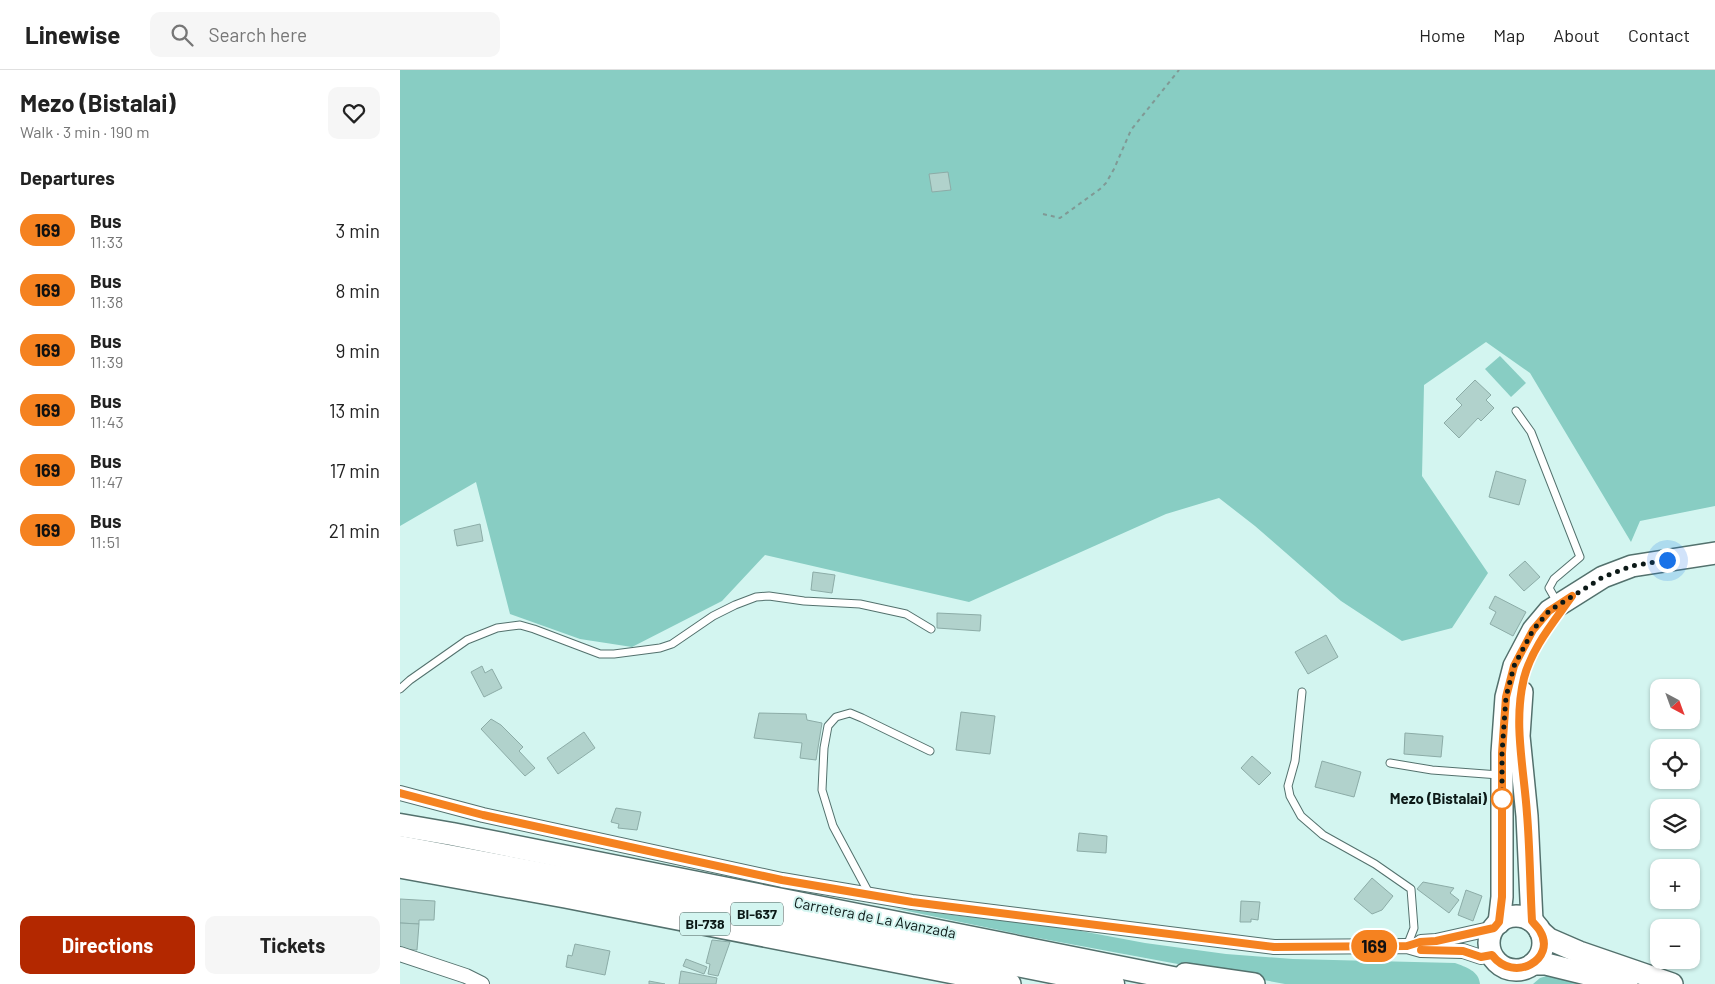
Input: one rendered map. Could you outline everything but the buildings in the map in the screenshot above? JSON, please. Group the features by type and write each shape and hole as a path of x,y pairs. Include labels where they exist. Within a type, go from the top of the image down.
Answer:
{"highway":[{"path":"400,813 452,834"},
{"name":"Carretera de La Avanzada","path":"400,825 1066,955 1203,984"},
{"name":"Carretera de La Avanzada","path":"400,847 1113,984"}],"main road":[{"path":"1626,984 1546,964 1527,972 1509,968 1497,968 1490,941 1496,925 1502,897 1502,753 1506,697 1514,666 1533,630 1549,611 1603,577 1632,566 1715,553"},
{"path":"1527,972 1539,957 1543,940 1536,926 1528,816 1519,736 1520,704 1525,677 1537,645 1566,600"},
{"name":"BI-738","path":"400,867 565,897 1010,984"},
{"path":"1496,925 1512,916 1526,918 1549,938 1579,952 1672,984"},
{"path":"1066,955 1254,984"}],"street":[{"path":"400,793 483,815 577,836 782,880 870,895 1274,947 1407,946 1421,950 1463,951 1481,957 1497,968"},
{"path":"1407,946 1420,942 1436,941 1496,925"},
{"path":"400,954 466,976 482,984"}],"lane":[{"path":"1516,411 1531,432 1580,557 1554,579 1549,588 1566,600"},
{"path":"400,689 467,640 497,628 520,625 600,654 614,654 660,648 672,644 713,616 756,597 769,596 804,601 860,604 906,614 931,629"},
{"path":"1302,692 1295,760 1288,786 1290,796 1300,816 1323,835 1375,864 1411,889 1414,928 1407,946"},
{"path":"870,895 833,826 822,790 824,748 828,726 836,717 850,713 930,751"},
{"path":"1390,763 1432,770 1502,775"}],"path":[{"path":"1043,214 1060,218 1100,189 1114,169 1131,130 1179,70"}],"green space":[{"path":"400,70 1715,70 1715,506 1640,521 1631,542 1530,373 1486,342 1424,385 1422,476 1488,573 1452,628 1402,641 1341,601 1255,526 1219,498 1166,514 969,602 765,555 722,601 632,647 580,639 510,614 476,482 400,526"},
{"path":"1500,356 1526,383 1511,397 1485,369"},
{"path":"893,908 1065,928 1145,943 1226,954 1293,959 1455,963 1475,973 1480,984 1285,984 1027,936"},
{"path":"1550,975 1589,984 1533,984 1540,978"}],"bus line":[{"name":"169","path":"400,793 483,815 782,880 912,902 1274,947 1407,946 1494,928 1499,922 1502,897 1502,753 1506,697 1514,666 1533,630 1549,611 1572,596 1537,645 1525,677 1520,704 1519,736 1528,816 1532,921 1543,940 1539,957 1533,964 1518,970 1501,965 1492,955 1481,957 1463,951 1421,950"}],"place":[{"name":"Mezo (Bistalai)","path":"1502,799"}],"route":[{"path":"1502,799 1502,753 1506,697 1514,666 1533,630 1549,611 1581,589 1603,577 1632,566 1667,560"}]}
